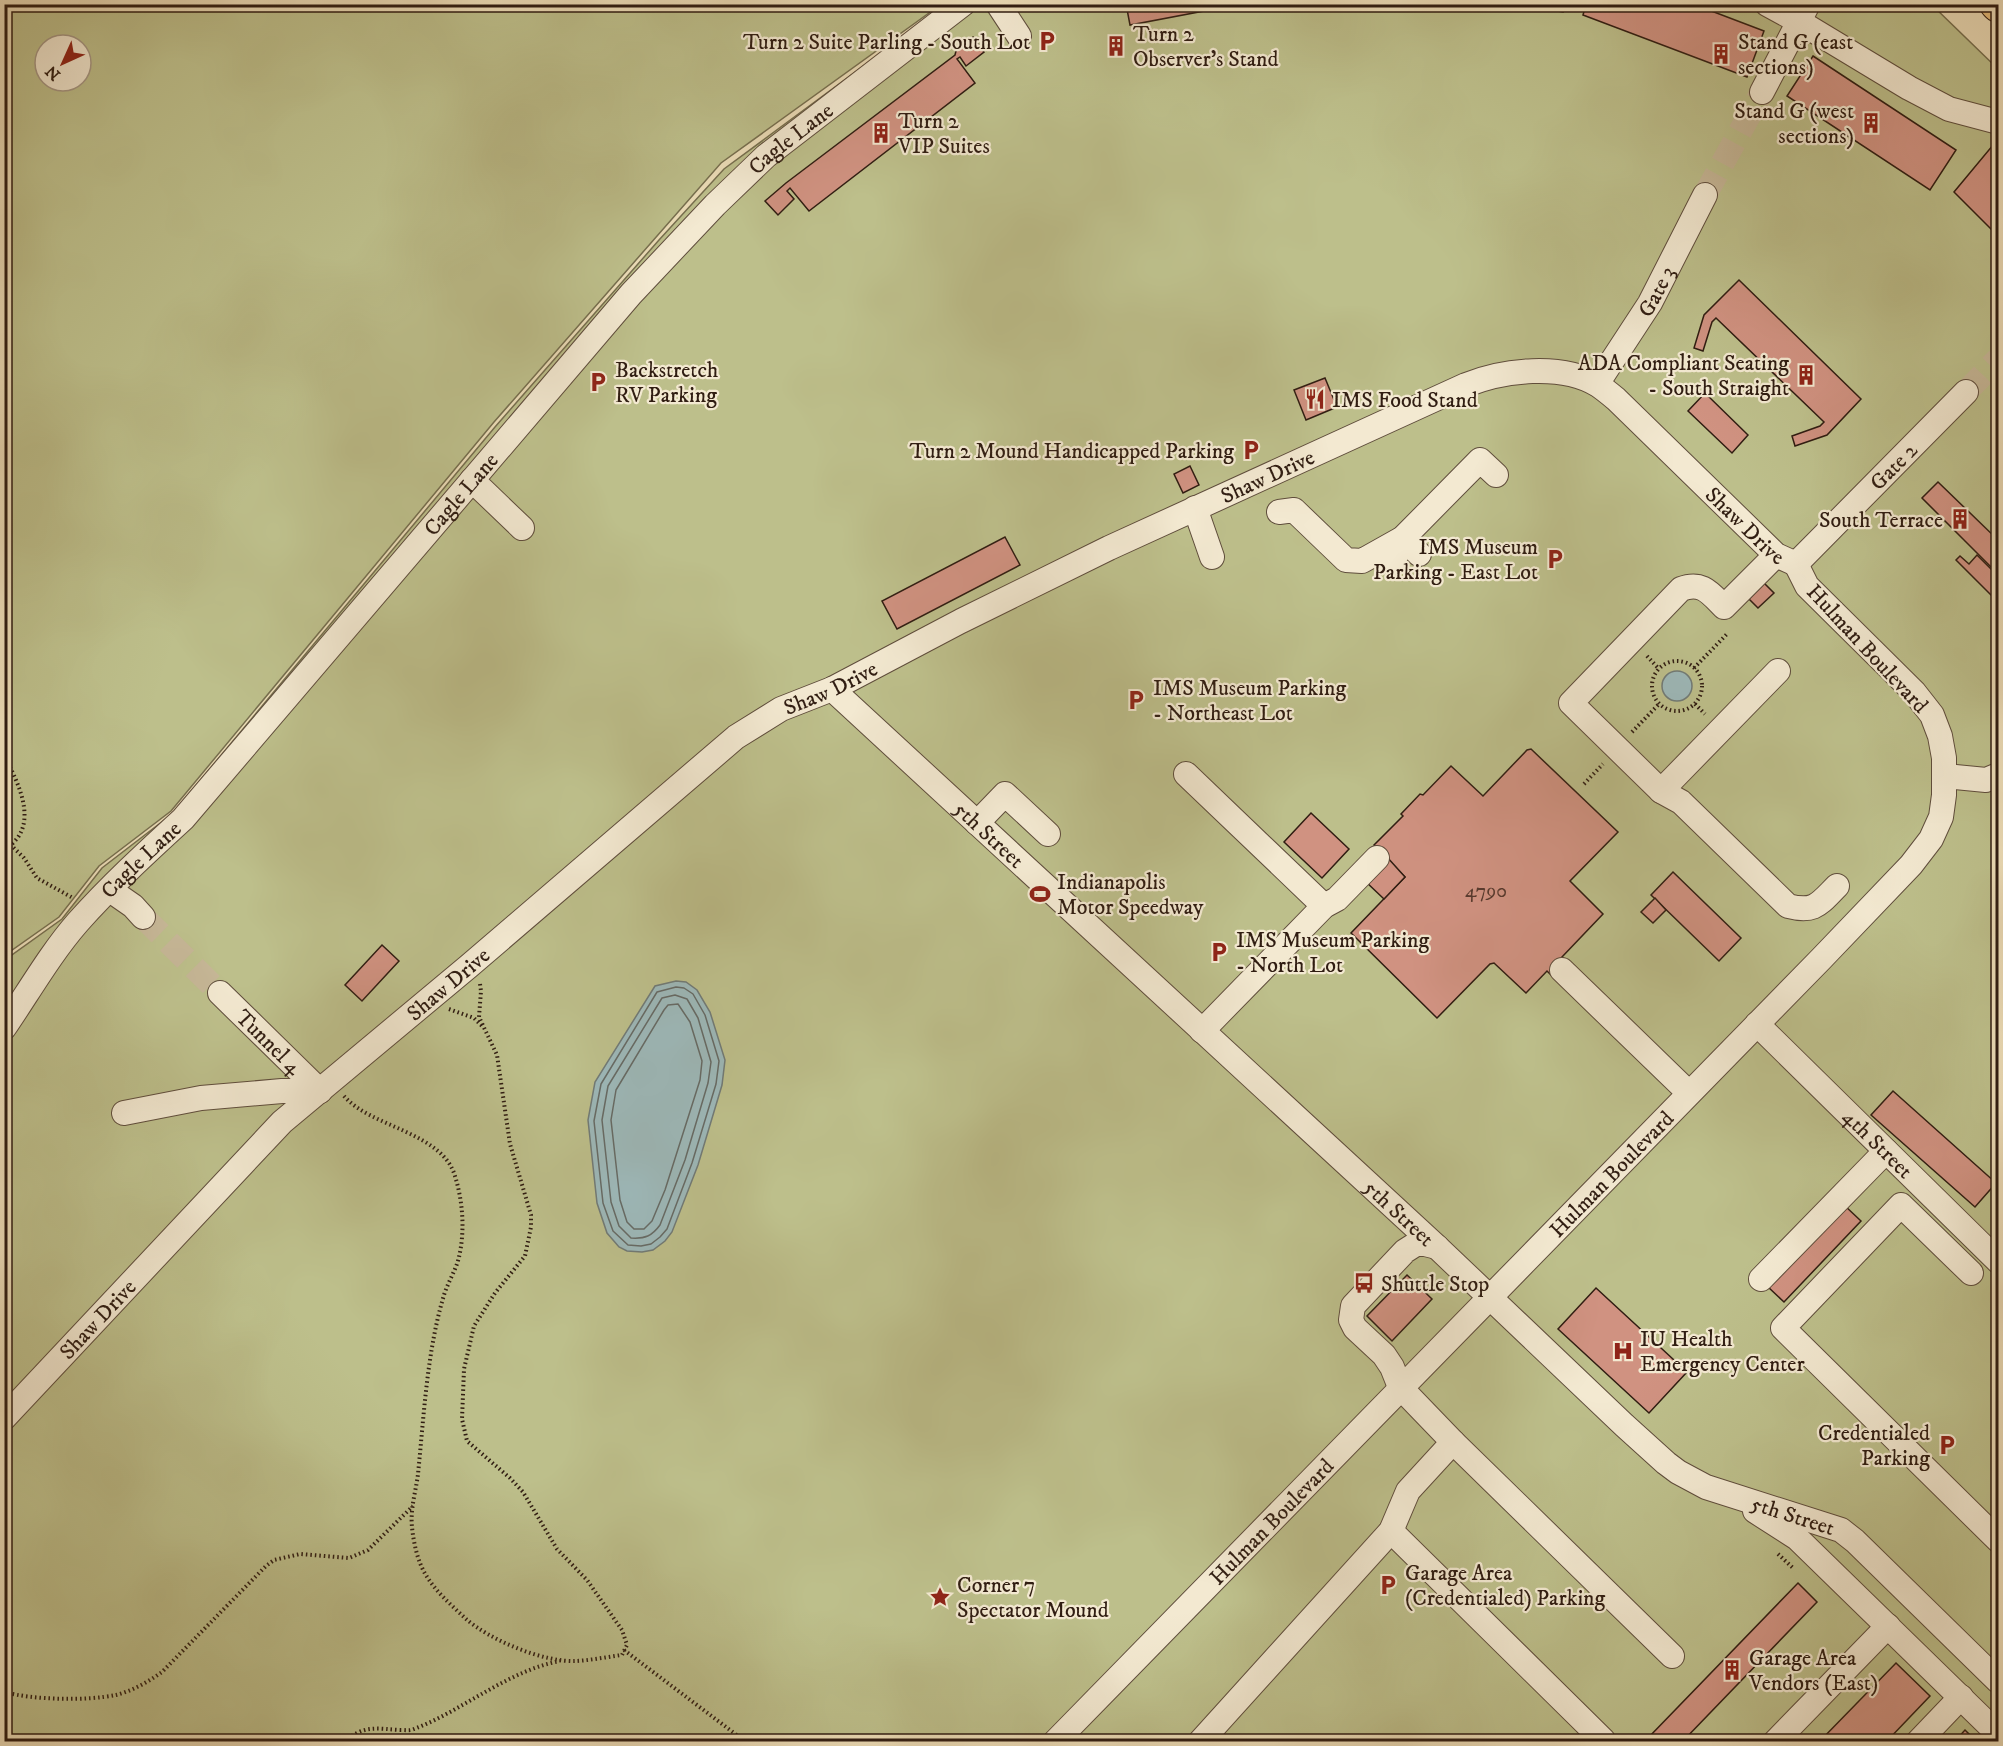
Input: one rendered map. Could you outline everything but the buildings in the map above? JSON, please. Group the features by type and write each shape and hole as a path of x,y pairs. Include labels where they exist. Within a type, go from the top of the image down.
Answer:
{"street":[{"name":"Cagle Lane","path":"4,1028 46,965 78,923 183,819 631,294 766,156 963,4"},
{"path":"998,4 1019,36"},
{"path":"1767,4 1803,13 1909,88 1949,109 1998,122"},
{"path":"1762,92 1803,13"},
{"name":"Gate 3","path":"1598,384 1650,303 1705,195"},
{"name":"Shaw Drive","path":"4,1418 282,1122 746,730 781,709 832,689 971,616 1109,548 1478,380 1504,374 1542,371 1570,375 1598,384 1786,560"},
{"name":"Gate 2","path":"1661,791 1571,703 1681,589 1692,585 1707,590 1724,607 1786,560 1966,392"},
{"path":"1393,563 1488,468"},
{"path":"472,480 522,528"},
{"path":"1194,508 1212,557"},
{"path":"1279,512 1294,510 1324,547 1346,560 1362,561 1411,546"},
{"name":"Hulman Boulevard","path":"1055,1742 1757,1024 1911,865 1931,839 1941,817 1945,776 1940,736 1932,715 1914,692 1807,586 1786,560"},
{"path":"1778,671 1661,791 1681,802 1788,906 1804,910 1820,904 1837,886"},
{"name":"5th Street","path":"832,689 1437,1247 1651,1450 1678,1472 1706,1487 1841,1530 1998,1681"},
{"path":"1186,774 1324,906"},
{"path":"1945,776 1986,780 1998,775"},
{"path":"977,823 1005,794 1048,834"},
{"path":"1202,1031 1324,906 1337,899 1377,858"},
{"path":"110,891 133,906 143,917"},
{"path":"1562,970 1689,1093"},
{"name":"Tunnel 4","path":"220,993 320,1091"},
{"name":"4th Street","path":"1757,1024 1998,1261"},
{"path":"124,1113 201,1098 282,1091 320,1091"},
{"path":"1761,1279 1886,1151"},
{"path":"1971,1273 1901,1205 1783,1328 1998,1540"},
{"path":"1437,1247 1416,1244 1405,1251 1353,1306 1351,1320 1355,1328 1384,1356 1392,1367 1400,1387 1453,1442 1672,1656"},
{"path":"1200,1742 1391,1531 1408,1491 1453,1442"},
{"path":"1706,1487 1755,1511 1797,1538 1998,1734"},
{"path":"1391,1531 1603,1740 1601,1742"},
{"path":"1775,1742 1888,1626"},
{"path":"1918,1742 1961,1697"}],"path":[{"path":"1720,628 1734,641"},
{"path":"1694,668 1727,634"},
{"path":"1642,652 1659,669"},
{"path":"1672,662 1688,664 1694,668 1702,682 1699,697 1689,708 1673,711 1659,704 1652,691 1654,675 1659,669 1672,662"},
{"path":"4,755 15,777 25,811 21,833 11,845"},
{"path":"4,838 24,858 37,878 93,908"},
{"path":"346,1098 355,1107 408,1132 436,1150 447,1161 455,1174 463,1215 459,1257 444,1294 432,1352 413,1506 412,1527 420,1563 440,1596 473,1625 495,1638 534,1655 564,1660 576,1661 622,1655 627,1646 622,1630 587,1580 557,1550 523,1492 467,1442 462,1419 464,1369 474,1326 495,1293 525,1256 531,1227 531,1215 510,1144 497,1055 479,1017 481,991 478,976 469,966"},
{"path":"431,997 444,1008 474,1018 485,1029"},
{"path":"4,1692 17,1695 81,1699 117,1695 148,1682 162,1672 274,1560 300,1554 350,1558 368,1550 413,1506"},
{"path":"624,1650 746,1742"},
{"path":"345,1742 363,1729 412,1730 506,1681 547,1663 564,1660"}],"green space":[{"path":"5,4 940,5 721,163 494,422 171,811 99,866 59,917 5,955"},
{"name":"Indianapolis Motor Speedway","path":"1834,4 1846,11 1850,5 1932,5 1998,69 1998,1741 5,1741 5,960 62,919 102,868 172,814 495,427 724,169 946,5"}],"water":[{"path":"1677,671 1687,676 1692,686 1687,696 1677,701 1667,696 1662,686 1667,676"},
{"path":"676,981 686,982 697,990 710,1012 725,1060 722,1085 698,1165 672,1232 653,1250 627,1251 619,1247 607,1233 597,1203 588,1120 595,1082 655,986"}],"tunnel":[{"path":"1705,195 1762,92"},
{"path":"1966,392 1998,359"},
{"path":"143,917 220,993"}],"place":[{"name":"Turn 2 Suite Parling - South Lot","path":"1047,41"},
{"name":"Turn 2 Observer's Stand","path":"1116,46"},
{"name":"Stand G (east sections)","path":"1721,54"},
{"name":"Stand G (west sections)","path":"1871,123"},
{"name":"Turn 2 VIP Suites","path":"881,133"},
{"name":"ADA Compliant Seating - South Straight","path":"1806,375"},
{"name":"Backstretch RV Parking","path":"598,382"},
{"name":"IMS Food Stand","path":"1315,399"},
{"name":"Turn 2 Mound Handicapped Parking","path":"1251,450"},
{"name":"South Terrace","path":"1960,519"},
{"name":"IMS Museum Parking - East Lot","path":"1555,559"},
{"name":"IMS Museum Parking - Northeast Lot","path":"1136,700"},
{"name":"Indianapolis Motor Speedway","path":"1040,894"},
{"name":"IMS Museum Parking - North Lot","path":"1219,952"},
{"name":"Shuttle Stop","path":"1364,1283"},
{"name":"IU Health Emergency Center","path":"1623,1351"},
{"name":"Credentialed Parking","path":"1947,1445"},
{"name":"Garage Area (Credentialed) Parking","path":"1388,1585"},
{"name":"Corner 7 Spectator Mound","path":"940,1597"},
{"name":"Garage Area Vendors (East)","path":"1732,1670"}]}
